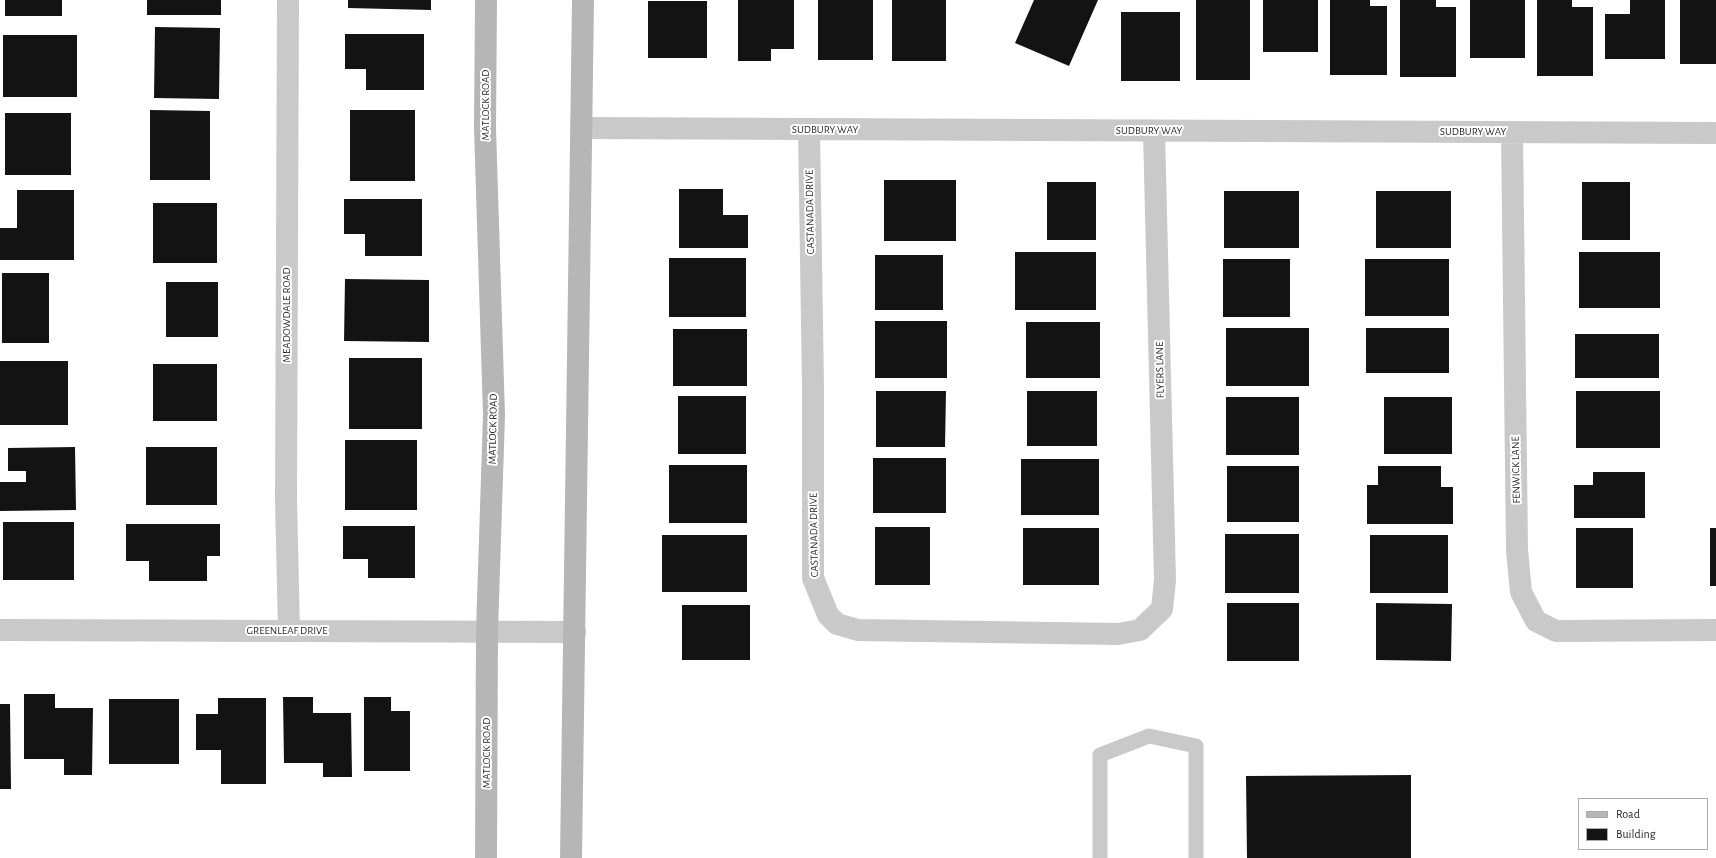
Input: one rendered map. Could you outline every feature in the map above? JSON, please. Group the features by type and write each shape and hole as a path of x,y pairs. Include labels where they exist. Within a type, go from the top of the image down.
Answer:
{"main road":[{"name":"MATLOCK ROAD","path":"486,0 485,128 494,415 487,631 486,858"},
{"path":"571,858 583,0"}],"street":[{"name":"MEADOWDALE ROAD","path":"288,0 286,499 290,631"},
{"name":"SUDBURY WAY","path":"582,128 1716,132"},
{"name":"CASTANADA DRIVE","path":"809,130 813,387 813,578 828,615 837,624 858,630 1118,634 1140,630 1162,609"},
{"name":"FLYERS LANE","path":"1154,131 1165,580 1162,609"},
{"name":"FENWICK LANE","path":"1512,132 1517,550 1521,592 1536,621 1556,631 1716,630"},
{"name":"GREENLEAF DRIVE","path":"0,630 575,632"}],"lane":[{"path":"1100,858 1100,755 1149,736 1196,746 1196,858"}],"building":[{"path":"5,0 62,0 62,16 5,16"},
{"path":"147,0 221,0 221,15 147,15"},
{"path":"348,0 431,0 431,10 348,8"},
{"path":"738,0 794,0 794,49 771,49 771,61 738,61"},
{"path":"818,0 873,0 873,60 818,60"},
{"path":"892,0 946,0 946,61 892,61"},
{"path":"1034,0 1098,0 1069,66 1015,43"},
{"path":"1196,0 1250,0 1250,80 1196,80"},
{"path":"1263,0 1318,0 1318,52 1263,52"},
{"path":"1330,0 1370,0 1370,6 1387,6 1387,75 1330,75"},
{"path":"1400,0 1436,0 1436,7 1456,7 1456,77 1400,77"},
{"path":"1470,0 1525,0 1525,58 1470,58"},
{"path":"1537,0 1572,0 1572,7 1593,7 1593,76 1537,76"},
{"path":"1630,0 1665,0 1665,59 1605,59 1605,14 1630,14"},
{"path":"1680,0 1716,0 1716,64 1680,64"},
{"path":"648,1 707,1 707,58 648,58"},
{"path":"1121,12 1180,12 1180,81 1121,81"},
{"path":"155,27 220,28 219,99 154,98"},
{"path":"345,34 424,34 424,90 366,90 366,69 345,69"},
{"path":"3,35 77,35 77,97 3,97"},
{"path":"150,110 210,111 210,180 150,180"},
{"path":"350,110 415,110 415,181 350,181"},
{"path":"5,113 71,113 71,175 5,175"},
{"path":"884,180 956,180 956,241 884,241"},
{"path":"1047,182 1096,182 1096,240 1047,240"},
{"path":"1582,182 1630,182 1630,240 1582,240"},
{"path":"679,189 723,189 723,215 748,215 748,248 679,248"},
{"path":"17,190 74,190 74,260 0,260 0,228 17,228"},
{"path":"1224,191 1299,191 1299,248 1224,248"},
{"path":"1376,191 1451,191 1451,248 1376,248"},
{"path":"344,199 422,199 422,256 365,256 365,234 344,234"},
{"path":"153,203 217,203 217,263 153,263"},
{"path":"1015,252 1096,252 1096,310 1015,310"},
{"path":"1579,252 1660,252 1660,308 1579,308"},
{"path":"875,255 943,255 943,310 875,310"},
{"path":"669,258 746,258 746,317 669,317"},
{"path":"1223,259 1290,259 1290,317 1223,317"},
{"path":"1365,259 1449,259 1449,316 1365,316"},
{"path":"2,273 49,273 49,343 2,343"},
{"path":"345,279 429,280 429,342 344,341"},
{"path":"166,282 218,282 218,337 166,337"},
{"path":"875,321 947,321 947,378 875,378"},
{"path":"1026,322 1100,322 1100,378 1026,378"},
{"path":"1226,328 1309,328 1309,386 1226,386"},
{"path":"1366,328 1449,328 1449,373 1366,373"},
{"path":"673,329 747,329 747,386 673,386"},
{"path":"1575,334 1659,334 1659,378 1575,378"},
{"path":"349,358 422,358 422,429 349,429"},
{"path":"0,361 68,361 68,425 0,425"},
{"path":"153,364 217,364 217,421 153,421"},
{"path":"876,391 946,391 945,447 876,447"},
{"path":"1027,391 1097,391 1097,446 1027,446"},
{"path":"1576,391 1660,391 1660,448 1576,448"},
{"path":"678,396 746,396 746,454 678,454"},
{"path":"1226,397 1299,397 1299,455 1226,455"},
{"path":"1384,397 1452,397 1452,454 1384,454"},
{"path":"345,440 417,440 417,510 345,510"},
{"path":"75,447 76,510 0,511 0,482 26,482 26,471 8,471 8,448"},
{"path":"146,447 217,447 217,505 146,505"},
{"path":"873,458 946,458 946,513 873,513"},
{"path":"1021,459 1099,459 1099,515 1021,515"},
{"path":"669,465 747,465 747,523 669,523"},
{"path":"1227,466 1299,466 1299,522 1227,522"},
{"path":"1378,466 1441,466 1441,487 1453,487 1453,524 1367,524 1367,485 1378,485"},
{"path":"1593,472 1645,472 1645,518 1574,518 1574,485 1593,485"},
{"path":"3,522 74,522 74,580 3,580"},
{"path":"126,524 220,524 220,556 207,556 207,581 149,581 149,561 126,561"},
{"path":"343,526 415,526 415,578 368,578 368,559 343,559"},
{"path":"875,527 930,527 930,585 875,585"},
{"path":"1023,528 1099,528 1099,585 1023,585"},
{"path":"1576,528 1633,528 1633,588 1576,588"},
{"path":"1710,528 1716,528 1716,586 1710,586"},
{"path":"1225,534 1299,534 1299,593 1225,593"},
{"path":"662,535 747,535 747,592 662,592"},
{"path":"1370,535 1448,535 1448,593 1370,593"},
{"path":"1227,603 1299,603 1299,661 1227,661"},
{"path":"1376,603 1452,604 1451,661 1376,660"},
{"path":"682,605 750,605 750,660 682,660"},
{"path":"24,694 55,694 55,708 93,708 92,775 64,775 64,759 24,759"},
{"path":"283,697 313,697 313,713 351,713 352,777 323,777 323,763 284,763"},
{"path":"364,697 391,697 391,711 410,711 410,771 364,771"},
{"path":"218,698 266,698 266,784 221,784 221,750 196,750 196,714 218,714"},
{"path":"109,699 179,699 179,764 109,764"},
{"path":"0,704 10,704 11,789 0,789"},
{"path":"1411,775 1411,858 1247,858 1246,776"}]}
